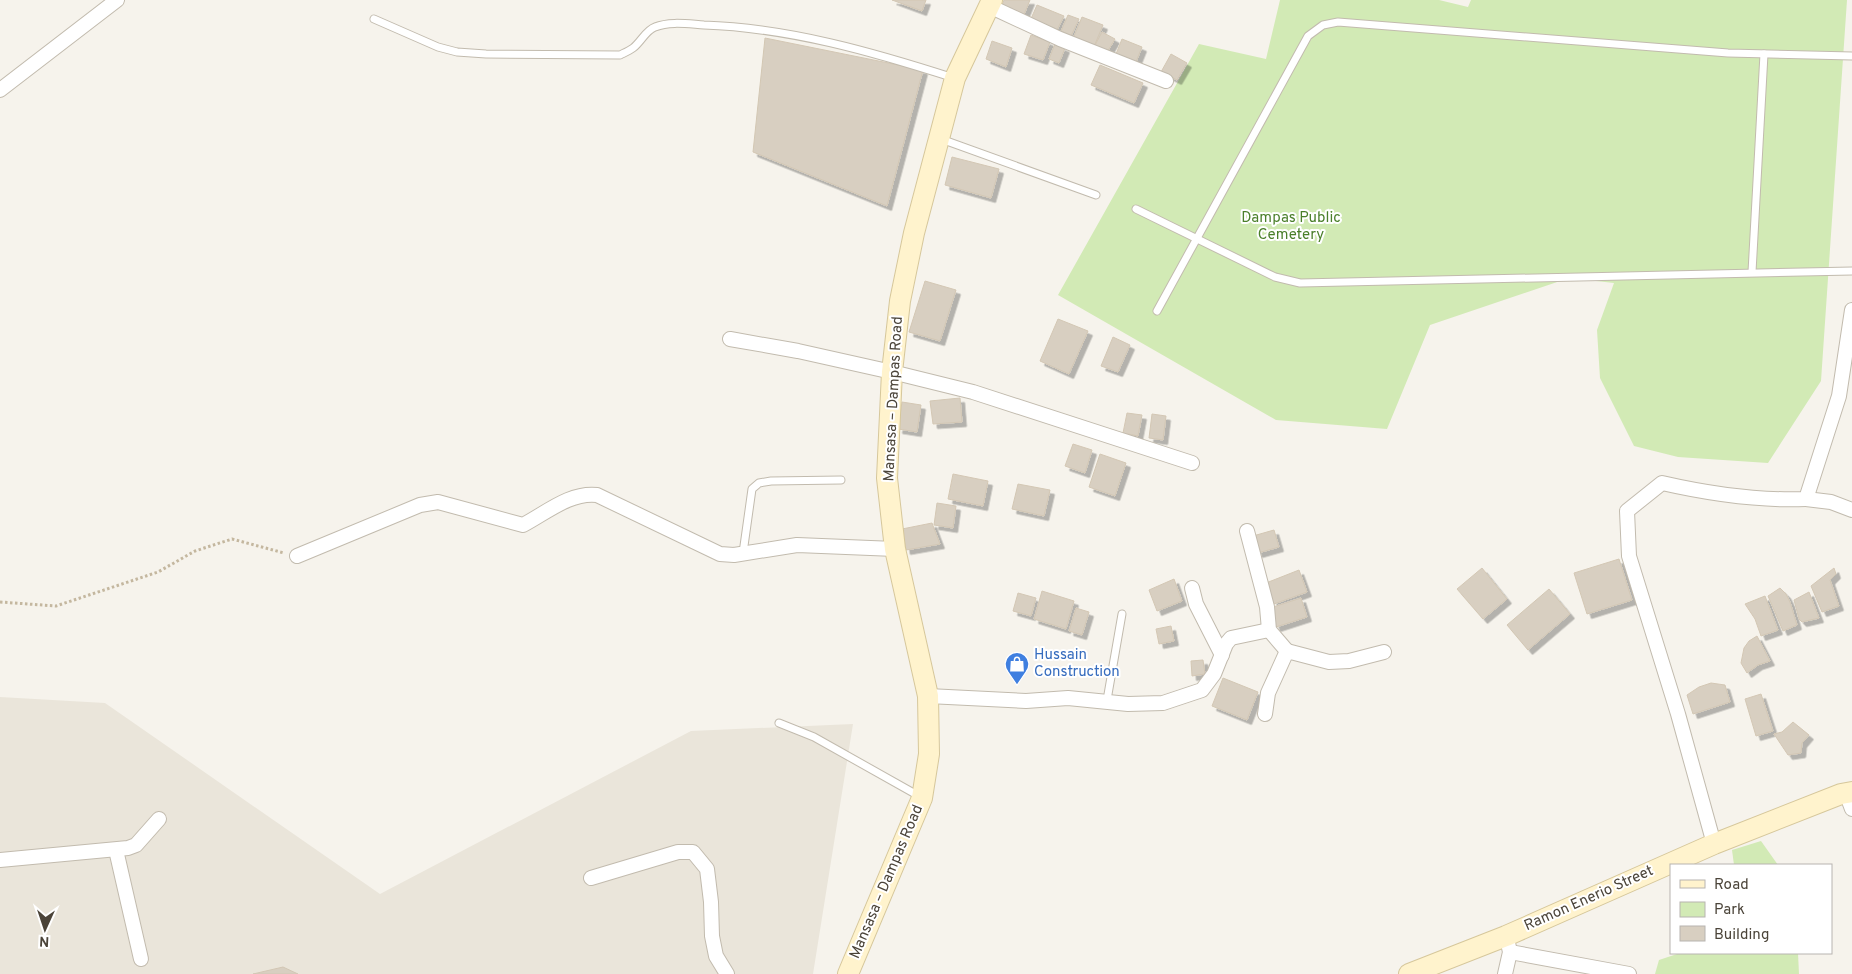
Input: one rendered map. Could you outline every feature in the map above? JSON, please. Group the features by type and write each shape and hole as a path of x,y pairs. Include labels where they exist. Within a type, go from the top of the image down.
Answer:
{"main road":[{"name":"Mansasa – Dampas Road","path":"848,974 922,798 929,754 928,696 895,549 887,478 892,372 900,301 914,233 939,138 955,78 990,3"},
{"name":"Ramon Enerio Street","path":"1673,864 1714,844 1850,798"},
{"name":"Ramon Enerio Street","path":"1409,974 1508,944 1670,865"}],"street":[{"path":"0,90 117,0"},
{"path":"990,3 1060,39 1166,81"},
{"path":"1806,499 1839,396 1852,310"},
{"path":"730,339 798,351 973,392 1192,463"},
{"path":"1714,844 1678,714 1629,556 1627,511 1662,483 1707,494 1831,502 1852,510"},
{"path":"296,556 420,505 438,502 523,525 570,498 587,494 597,495 720,554 734,555 796,545 895,549"},
{"path":"1247,531 1267,607 1269,630 1287,651 1329,662 1349,660 1384,652"},
{"path":"1192,588 1196,604 1222,655"},
{"path":"928,696 1026,701 1068,698 1107,700 1128,704 1163,703 1202,690 1214,674 1226,644 1231,638 1269,630"},
{"path":"1265,714 1268,693 1287,651"},
{"path":"0,860 116,850 136,845 159,819"},
{"path":"116,850 141,959"},
{"path":"591,878 678,852 693,852 707,869 716,956 727,974"},
{"path":"1505,974 1508,944 1629,974"}],"lane":[{"path":"374,19 438,47 456,52 486,54 620,56 634,48 652,28 666,24 732,26 769,30 882,55 955,78"},
{"path":"1157,311 1308,36 1323,25 1338,22 1728,53 1852,56"},
{"path":"1752,272 1764,54"},
{"path":"939,138 1096,195"},
{"path":"1136,209 1275,277 1300,283 1852,271"},
{"path":"743,553 752,489 759,483 771,481 841,480"},
{"path":"1107,700 1122,614"},
{"path":"779,722 814,737 922,798"}],"path":[{"path":"0,602 56,606 158,572 195,550 232,539 296,556"}],"shaded area":[{"path":"0,697 105,703 380,894 691,731 853,724 813,974 0,974"}],"green space":[{"name":"Dampas Public Cemetery","path":"1280,0 1439,0 1468,7 1471,0 1847,0 1821,381 1768,463 1678,457 1634,446 1600,378 1597,330 1614,283 1569,278 1430,325 1387,429 1276,420 1058,295 1199,44 1266,59"},
{"path":"1761,841 1777,864 1734,864 1732,850"},
{"path":"1677,954 1798,954 1799,974 1655,974 1659,960"}],"building":[{"path":"892,0 926,0 922,11"},
{"path":"1004,0 1030,0 1023,17 1001,8"},
{"path":"1037,5 1064,16 1056,32 1030,21"},
{"path":"1068,15 1079,19 1071,36 1061,31"},
{"path":"1082,17 1103,25 1093,49 1072,41"},
{"path":"1102,32 1115,39 1106,54 1094,47"},
{"path":"1031,35 1050,42 1043,60 1024,54"},
{"path":"765,38 923,70 887,206 753,152"},
{"path":"1122,39 1142,47 1136,62 1116,54"},
{"path":"992,41 1012,48 1006,67 986,59"},
{"path":"1055,44 1065,48 1059,63 1049,59"},
{"path":"1171,54 1187,63 1177,80 1161,72"},
{"path":"1100,65 1143,83 1134,103 1091,85"},
{"path":"952,157 999,169 991,198 945,185"},
{"path":"925,281 956,290 940,341 909,332"},
{"path":"1058,319 1088,331 1069,374 1040,361"},
{"path":"1113,337 1130,345 1118,372 1101,366"},
{"path":"960,398 962,422 933,424 930,401"},
{"path":"902,402 921,405 917,432 898,429"},
{"path":"1127,413 1142,415 1138,436 1123,433"},
{"path":"1152,414 1166,416 1163,440 1149,438"},
{"path":"1073,444 1092,450 1085,473 1065,466"},
{"path":"1100,454 1126,463 1115,496 1089,487"},
{"path":"953,474 988,481 983,506 948,499"},
{"path":"1018,484 1050,490 1044,516 1012,509"},
{"path":"937,503 956,506 953,528 934,525"},
{"path":"932,523 940,544 906,550 902,529"},
{"path":"1274,530 1279,547 1258,553 1253,536"},
{"path":"1619,559 1632,600 1587,614 1574,573"},
{"path":"1482,568 1507,599 1483,619 1457,589"},
{"path":"1834,568 1836,574 1830,580 1839,606 1822,612 1811,586"},
{"path":"1299,570 1307,592 1274,604 1266,583"},
{"path":"1174,579 1182,601 1157,611 1149,590"},
{"path":"1780,588 1790,602 1797,625 1783,631 1768,596"},
{"path":"1549,589 1570,614 1528,650 1507,625"},
{"path":"1042,591 1074,601 1066,629 1034,619"},
{"path":"1809,592 1819,618 1802,622 1799,619 1794,600"},
{"path":"1018,593 1036,598 1031,616 1013,611"},
{"path":"1765,596 1778,630 1761,636 1755,619 1745,604"},
{"path":"1301,598 1307,617 1276,627 1270,608"},
{"path":"1076,608 1089,612 1082,635 1069,631"},
{"path":"1171,626 1174,641 1159,644 1156,629"},
{"path":"1757,636 1770,661 1758,665 1747,673 1741,663 1744,648 1749,641"},
{"path":"1203,660 1205,674 1192,676 1191,661"},
{"path":"1223,678 1258,692 1247,720 1212,706"},
{"path":"1711,683 1725,685 1730,702 1693,714 1687,695 1699,687"},
{"path":"1761,694 1773,731 1756,736 1745,699"},
{"path":"1793,722 1809,735 1802,743 1801,753 1788,755 1774,734 1782,732"},
{"path":"283,967 298,974 253,974"}],"place":[{"name":"Hussain Construction","path":"1017,685"}]}
